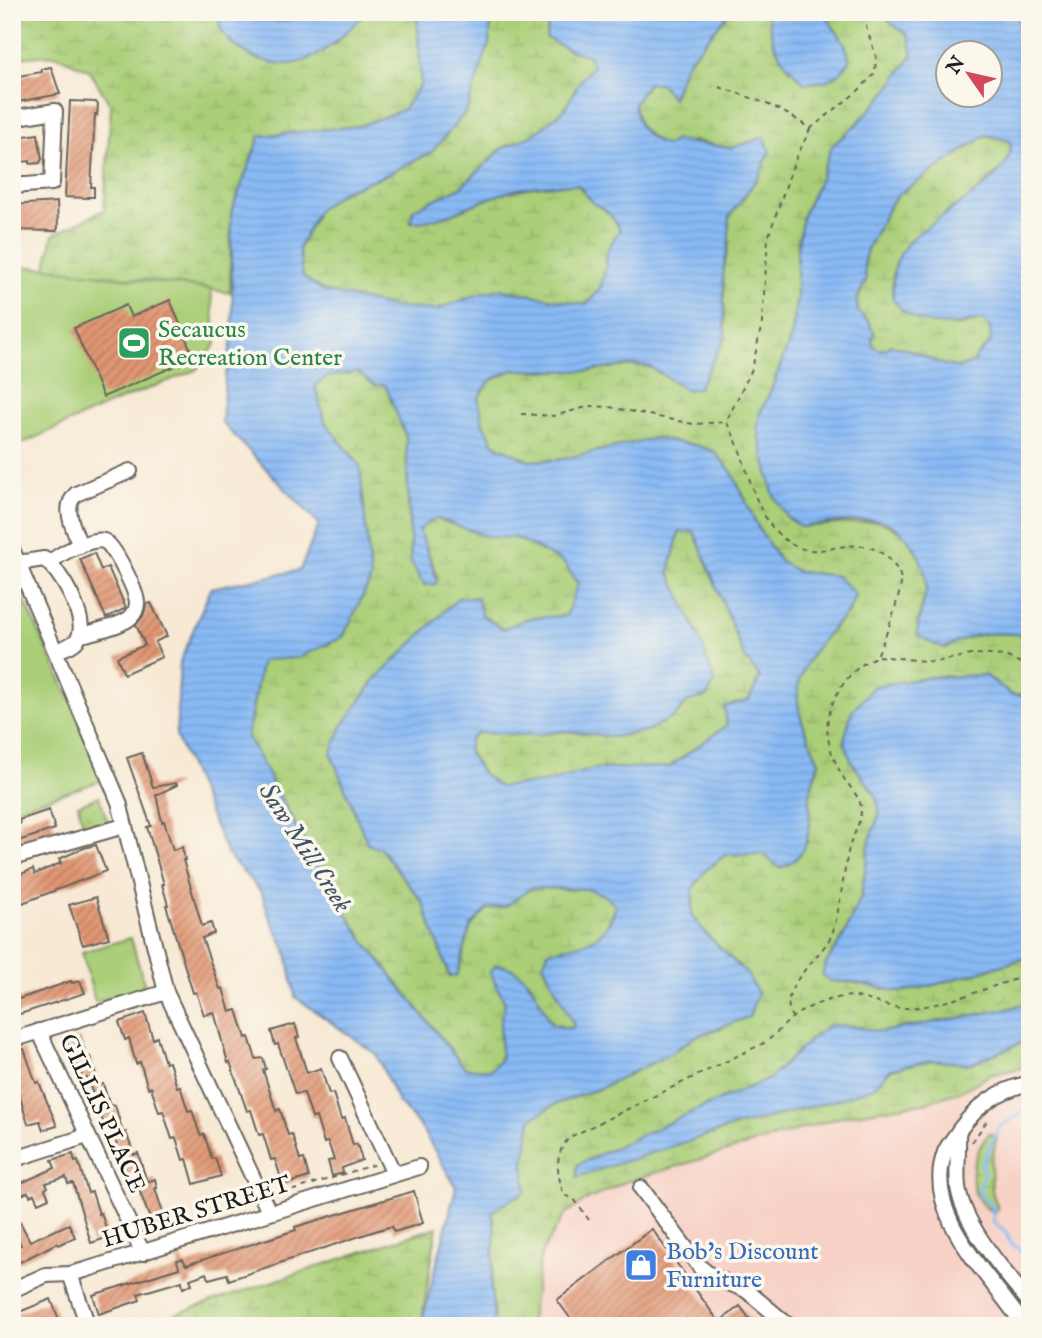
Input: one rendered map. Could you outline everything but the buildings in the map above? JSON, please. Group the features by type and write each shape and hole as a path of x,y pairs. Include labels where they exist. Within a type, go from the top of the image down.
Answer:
{"street":[{"path":"12,118 55,111 52,183 12,186"},
{"path":"80,546 69,513 71,499 130,471"},
{"path":"50,563 56,556 80,546 100,540 107,541 114,549 137,597 138,607 126,620 86,634 80,633"},
{"path":"56,651 74,644 80,633 72,596 50,563 44,559 15,556 119,802 166,992 268,1212"},
{"path":"12,858 124,826"},
{"path":"12,1040 166,992"},
{"name":"GILLIS PLACE","path":"39,1031 143,1253"},
{"path":"340,1058 394,1174"},
{"path":"1025,1322 960,1240 948,1218 943,1199 943,1168 945,1151 976,1109 1006,1089 1030,1083"},
{"path":"958,1132 957,1174 964,1208 975,1230 1030,1303"},
{"path":"12,1160 87,1136"},
{"name":"HUBER STREET","path":"12,1290 46,1275 70,1274 143,1253 418,1167"},
{"path":"640,1188 700,1267 711,1276 739,1286 789,1326"},
{"path":"70,1274 88,1326"}],"path":[{"path":"726,422 752,369 762,323 768,238 793,164 810,129 858,91 875,73 876,56 861,12"},
{"path":"719,87 772,105 810,129"},
{"path":"520,414 554,416 590,406 610,407 693,424 726,422"},
{"path":"726,422 736,437 761,511 789,543 812,550 865,545 876,549 893,563 902,581 901,590 877,656"},
{"path":"792,1017 789,1007 794,987 805,969 825,947 833,930 850,845 861,807 841,774 830,746 828,720 837,694 862,664 877,656 936,662 976,654 1005,656 1030,667"},
{"path":"589,1220 574,1199 564,1195 557,1172 561,1150 570,1137 764,1043 792,1017 841,996 909,1008 1030,975"},
{"path":"970,1146 991,1116"},
{"path":"274,1192 278,1195 380,1161"}],"shaded area":[{"path":"1030,1066 1030,1326 530,1326 541,1254 565,1214 587,1200 625,1182 844,1116 929,1102 963,1090 990,1075"}],"green space":[{"path":"12,12 217,12 222,29 230,42 259,60 333,45 367,12 417,12 421,84 403,110 359,126 260,136 231,213 230,293 46,268 53,235 104,210 111,106 89,70 55,55 12,58"},
{"path":"256,12 299,12 283,21 272,21"},
{"path":"492,12 552,12 549,19 572,51 588,55 593,66 580,81 564,110 533,135 502,148 461,187 414,209 411,222 437,218 517,190 578,185 593,203 609,213 620,229 610,244 604,277 597,292 585,305 477,295 436,310 394,307 324,291 303,277 299,248 318,210 342,192 388,174 432,152 489,44"},
{"path":"730,12 765,12 770,20 773,41 790,69 845,44 828,19 827,12 882,12 891,23 908,35 913,54 885,94 832,146 803,215 797,250 797,297 792,334 760,413 800,527 880,521 907,536 924,565 927,588 917,625 945,648 967,638 986,634 1030,635 1030,696 1012,695 985,675 932,677 874,686 851,761 875,794 880,812 870,840 861,897 842,939 825,965 830,981 852,982 900,992 1030,957 1030,1002 1007,1009 881,1032 852,1026 810,1040 769,1079 578,1165 577,1176 733,1127 836,1100 874,1087 891,1069 932,1060 970,1064 1030,1039 1030,1066 990,1075 963,1090 929,1102 844,1116 625,1182 587,1200 565,1214 541,1254 530,1326 489,1326 494,1319 491,1289 495,1231 492,1210 526,1191 524,1163 531,1119 556,1104 601,1088 670,1054 696,1036 723,1028 747,974 706,934 692,916 693,888 706,870 725,855 763,854 807,843 810,791 819,762 799,711 796,693 798,682 816,648 850,611 837,576 798,572 779,560 745,501 655,438 558,460 530,461 495,445 483,424 478,398 491,380 512,370 587,371 634,365 650,367 687,390 725,337 723,271 729,242 729,217 759,176 764,137 731,148 694,141 666,146 654,141 637,124 634,103 648,83 660,83 673,97 685,65"},
{"path":"1018,12 1030,12 1030,46 1020,32"},
{"path":"986,135 1010,141 1010,153 1005,166 964,202 950,209 896,263 892,281 893,300 956,326 982,320 987,322 992,342 976,357 975,362 955,367 948,367 907,350 877,349 873,345 869,322 858,312 857,300 866,280 864,260 868,247 898,195"},
{"path":"12,266 211,289 216,344 196,370 117,401 12,448"},
{"path":"358,372 374,385 385,385 406,437 411,563 438,578 419,529 435,518 489,537 517,538 563,562 578,584 566,616 529,618 503,629 482,615 380,848 423,903 450,977 457,975 471,926 487,909 506,906 531,888 587,889 604,895 616,906 604,930 588,944 543,964 574,1025 569,1029 551,1024 529,981 490,972 505,1003 500,1023 501,1059 491,1070 465,1068 365,942 324,878 247,736 261,664 264,659 269,658 360,466 325,422 315,386 326,377"},
{"path":"694,531 745,658 760,677 749,700 728,725 669,767 594,769 543,783 499,788 482,773 468,750 470,739 476,733 536,735 566,731 615,737 646,731 674,717 688,701 699,636 668,572 679,533"},
{"path":"12,573 107,779 12,810"},
{"path":"99,796 108,822 85,829 78,805"},
{"path":"131,938 145,987 95,1002 82,952"},
{"path":"989,1134 997,1136 991,1162 992,1191 998,1209 995,1213 978,1198 972,1176 977,1154"},
{"path":"437,1227 421,1326 156,1326 151,1322"}],"water":[{"path":"217,12 252,12 280,22 299,12 367,12 341,37 313,57 283,64 266,61 234,45 223,32"},
{"name":"Saw Mill Creek","path":"417,12 492,12 489,44 466,112 432,152 388,174 342,192 318,210 299,248 303,277 324,291 394,307 436,310 499,289 586,305 600,287 610,244 620,229 609,213 593,203 578,185 543,185 517,190 436,219 410,222 414,209 461,187 503,148 533,135 564,110 580,81 593,66 588,55 572,51 546,38 552,12 730,12 685,65 672,98 660,83 648,83 634,104 642,130 666,146 675,140 731,148 765,137 770,152 759,176 729,217 729,242 723,271 725,338 698,388 687,390 650,367 634,365 587,371 512,370 491,380 478,398 483,424 495,445 530,461 558,460 655,438 699,446 715,452 732,472 759,529 779,560 798,572 837,576 855,594 848,612 814,651 799,681 799,709 819,762 811,790 809,827 804,847 791,862 780,868 763,854 725,855 706,870 693,888 692,916 706,934 747,974 758,993 749,1017 696,1036 670,1054 601,1088 556,1104 531,1119 524,1163 526,1191 492,1211 495,1231 491,1289 494,1320 489,1326 421,1326 456,1187 420,1126 398,1102 376,1054 295,997 287,953 268,914 262,893 227,854 176,736 180,662 211,588 300,570 319,524 222,423 225,377 233,334 231,213 260,136 359,126 403,110 421,84","holes":["358,372 374,385 385,385 406,437 411,563 424,585 437,584 437,580 419,530 435,518 489,537 517,538 563,562 578,583 566,616 529,618 503,629 482,615 477,597 458,598 374,681 341,728 331,754 368,845 380,848 423,903 450,977 457,975 471,926 487,909 506,906 531,888 587,889 604,895 616,906 611,919 599,935 583,943 549,951 543,964 574,1025 570,1029 551,1024 537,994 517,971 496,965 490,972 505,1003 500,1023 501,1059 491,1070 465,1068 365,942 324,878 247,736 264,660 298,658 343,637 371,579 360,466 325,422 315,386 326,377","694,531 745,658 760,677 749,700 724,707 727,725 669,767 594,769 543,783 499,787 482,773 468,751 470,739 476,733 536,735 566,731 615,737 646,731 674,717 688,701 706,697 715,683 699,636 669,572 679,533"]},
{"path":"765,12 827,12 828,19 845,44 850,61 831,79 804,83 778,52"},
{"path":"882,12 1018,12 1020,32 1030,46 1030,635 977,635 945,648 917,635 926,593 925,577 919,557 907,538 890,525 874,520 800,527 787,517 773,494 757,427 760,413 792,334 797,297 797,250 803,215 832,146 885,94 913,54 908,35 891,23","holes":["986,135 1010,141 1009,156 1001,170 914,237 900,254 893,279 893,300 912,317 945,325 982,320 990,327 991,342 976,357 975,362 960,368 890,345 885,350 877,349 873,345 872,338 875,335 869,322 858,312 857,300 866,280 864,260 868,247 889,207 898,195"]},
{"path":"985,675 1012,695 1030,696 1030,957 900,992 852,982 830,981 822,975 861,897 870,840 880,812 875,794 851,761 844,740 852,711 874,686 932,677"},
{"path":"1030,1002 1030,1039 970,1064 932,1060 891,1069 874,1087 836,1100 733,1127 577,1177 577,1165 769,1079 829,1025 881,1032 1007,1009"}],"waterway":[{"path":"1030,1104 999,1127 982,1164 984,1173 979,1191 983,1199 989,1201 993,1210 993,1222 1006,1232 1011,1245 1017,1247 1030,1262"}],"place":[{"name":"Secaucus Recreation Center","path":"134,343"},
{"name":"Bob's Discount Furniture","path":"641,1265"}]}
